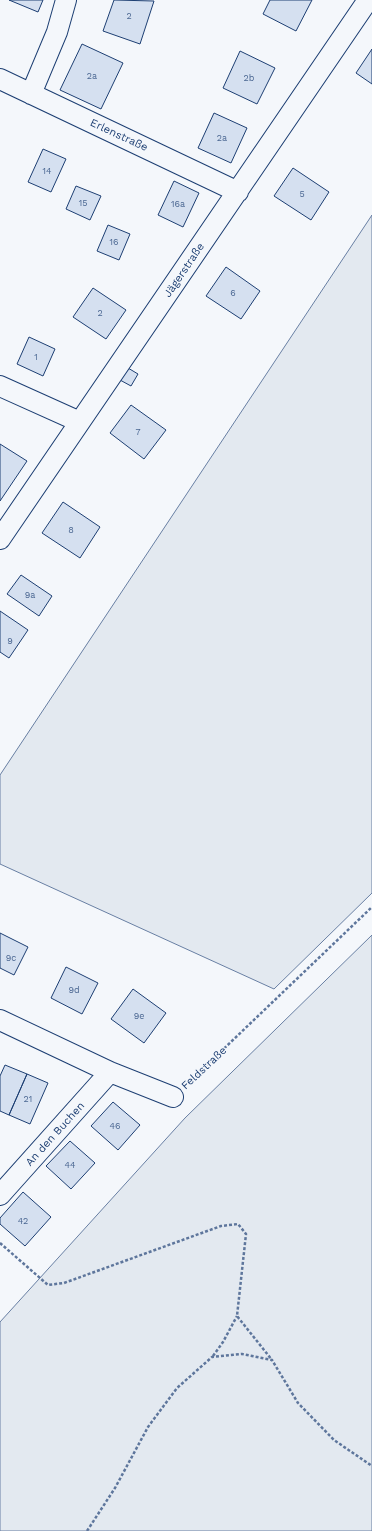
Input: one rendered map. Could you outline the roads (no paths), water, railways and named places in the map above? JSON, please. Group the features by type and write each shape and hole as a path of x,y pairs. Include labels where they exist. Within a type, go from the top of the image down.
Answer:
{"street":[{"path":"31,94 57,32 66,0"},
{"name":"Jägerstraße","path":"0,540 368,0"},
{"name":"Erlenstraße","path":"0,80 238,192"},
{"path":"0,386 80,422"},
{"name":"Feldstraße","path":"0,1020 110,1072 173,1097"},
{"name":"An den Buchen","path":"0,1195 110,1072"}]}
